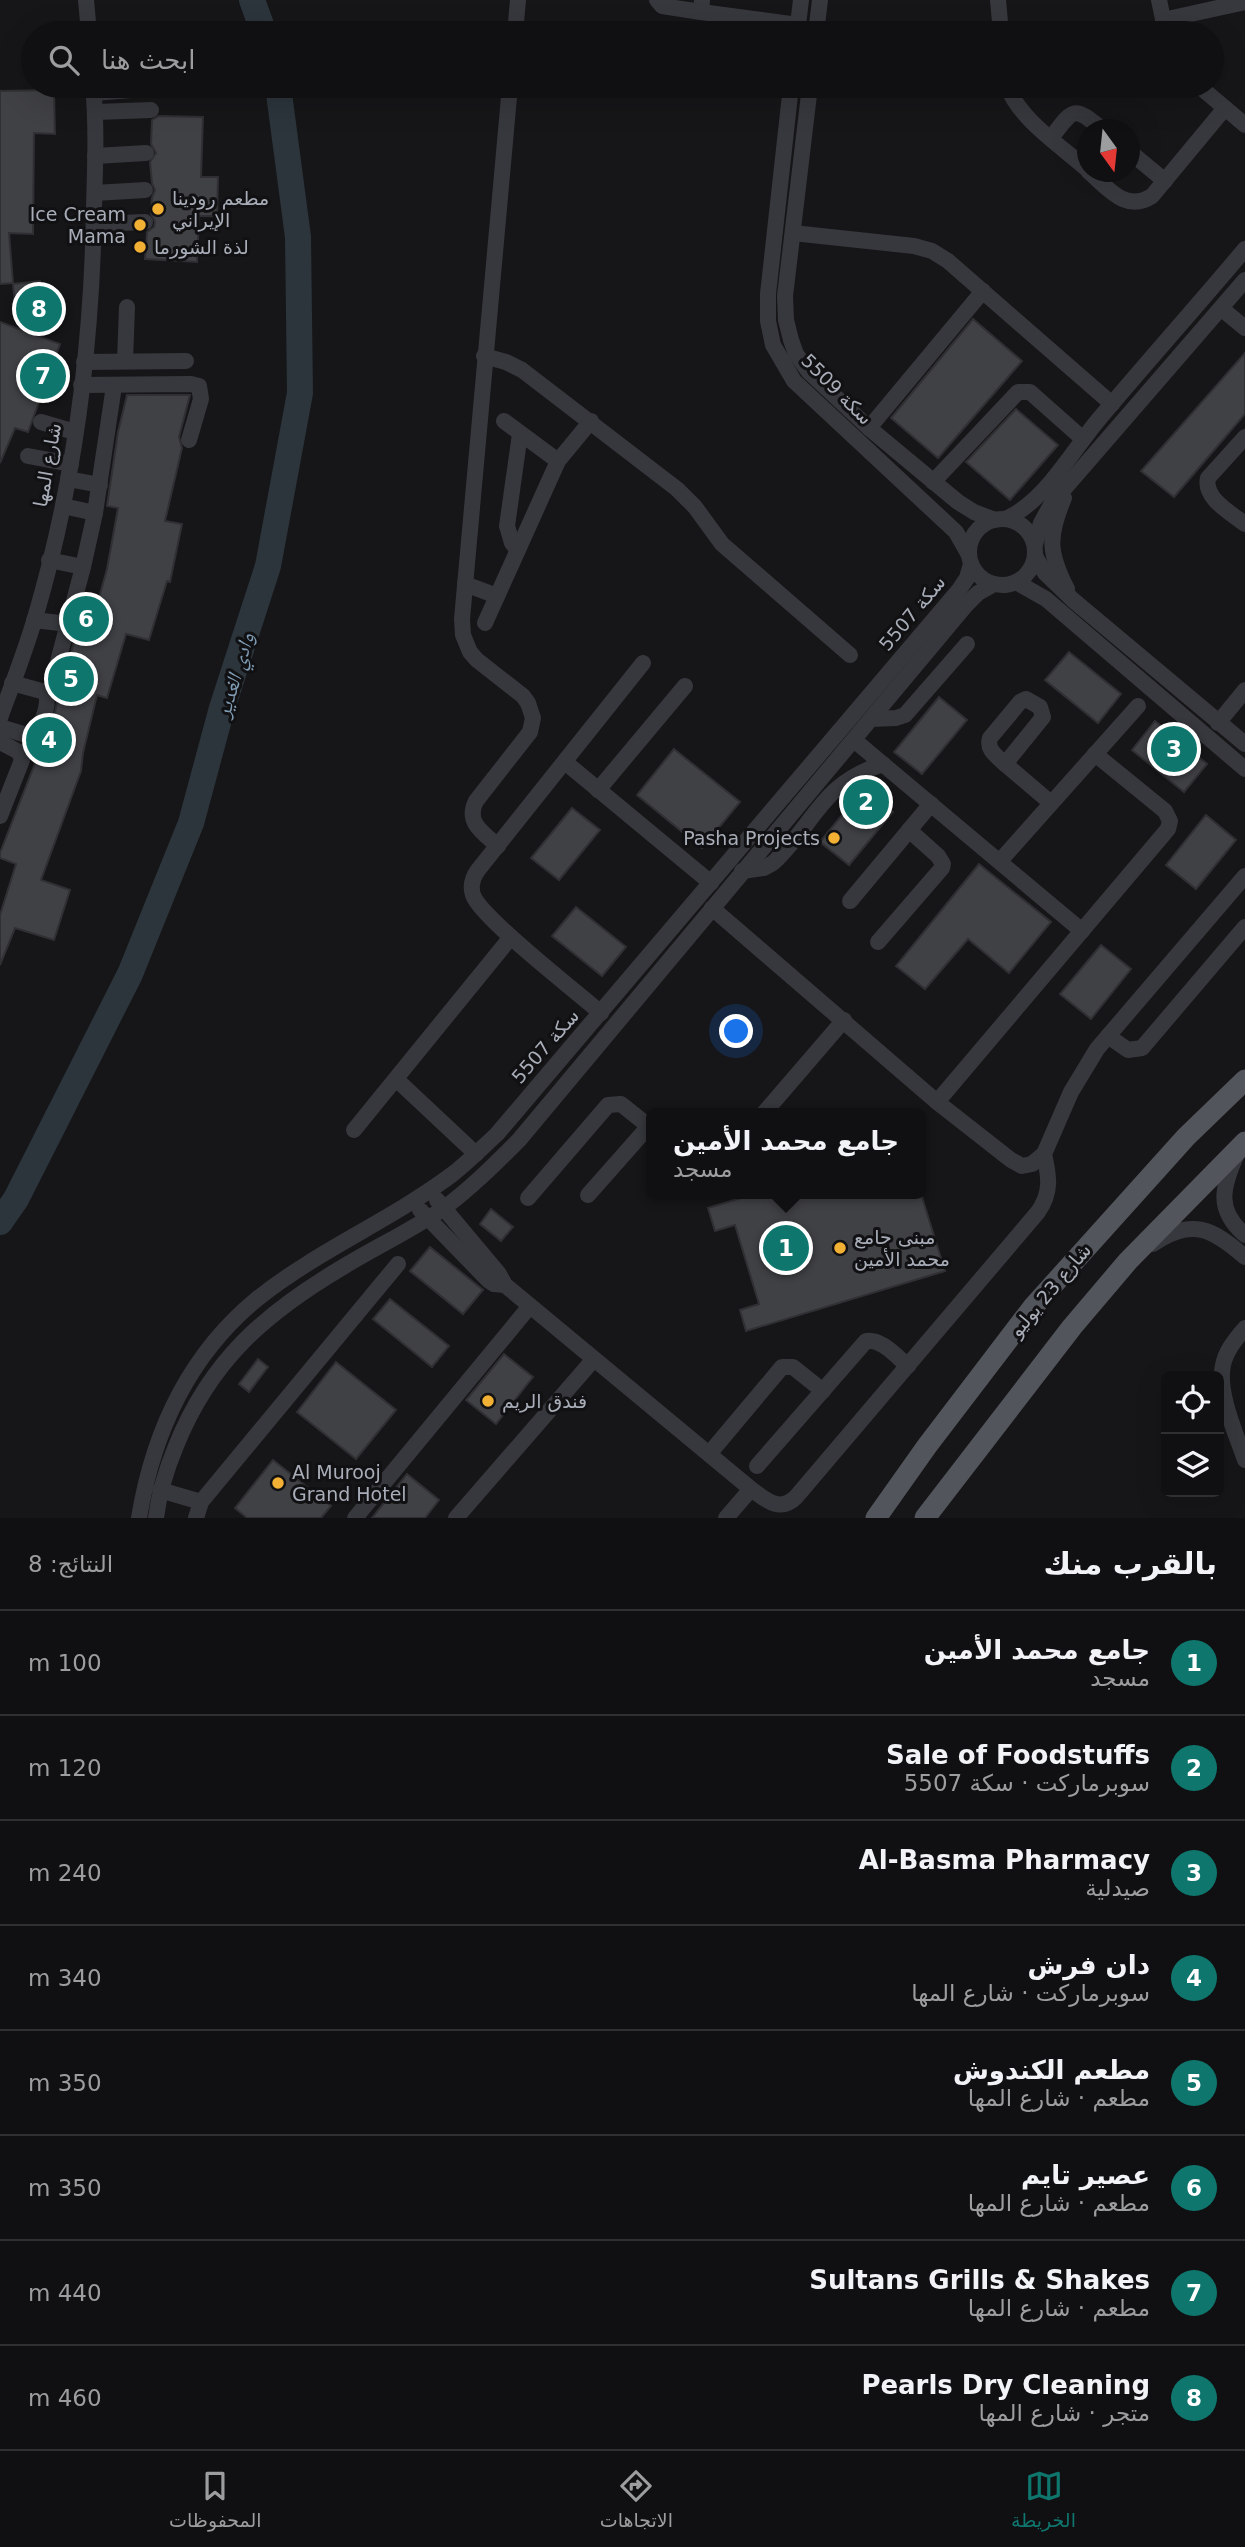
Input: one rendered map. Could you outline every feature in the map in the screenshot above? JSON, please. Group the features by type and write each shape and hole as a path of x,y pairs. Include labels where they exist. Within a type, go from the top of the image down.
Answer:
{"main road":[{"name":"شارع 23 يوليو","path":"876,1518 926,1446 1033,1307 1186,1137 1245,1080"},
{"path":"925,1518 1072,1327 1128,1261 1242,1145"}],"street":[{"path":"86,0 88,21"},
{"path":"516,21 518,0"},
{"path":"657,0 662,6 701,6 764,21"},
{"path":"799,21 801,0"},
{"path":"817,21 820,0"},
{"path":"998,0 1000,21"},
{"path":"1159,0 1164,21"},
{"path":"1184,21 1245,2"},
{"name":"شارع المها","path":"0,718 9,675 34,620 62,506 75,432 94,265 95,98"},
{"path":"498,846 474,824 472,810 476,801 530,732 533,718 523,696 477,660 466,643 462,627 509,98"},
{"name":"سكة 5509","path":"790,98 768,294 768,321 773,345 794,381 956,532 970,559"},
{"name":"سكة 5509","path":"809,98 785,296 786,320 794,347 809,372 933,482 965,507 1000,519"},
{"path":"1013,98 1018,107 1077,161"},
{"path":"1213,98 1245,125"},
{"path":"1101,182 1118,197 1132,202 1152,196 1225,108"},
{"path":"96,112 151,110"},
{"path":"1051,138 1069,115 1076,112 1091,119"},
{"path":"95,156 146,153"},
{"path":"1140,161 1165,181"},
{"path":"95,193 145,190"},
{"path":"94,224 145,222"},
{"path":"793,233 924,248 940,256 1112,404"},
{"path":"1245,249 1032,502 1000,519 986,523 973,536 970,559 984,580 1005,585 1026,576 1046,513 1070,481 1245,280"},
{"path":"869,428 983,291"},
{"path":"125,362 127,307"},
{"path":"1222,309 1245,328"},
{"path":"484,356 514,365 677,489 695,507 722,544 850,655"},
{"path":"83,362 186,361"},
{"path":"81,385 199,386 201,399 189,440"},
{"path":"56,669 83,567 100,485 114,386"},
{"path":"933,482 1018,392 1030,392 1083,439"},
{"path":"504,421 558,461"},
{"path":"485,623 558,461 591,421"},
{"path":"41,422 75,432"},
{"path":"518,550 507,526 520,433"},
{"path":"1245,437 1208,478 1206,484 1213,497 1245,524"},
{"path":"28,456 100,485"},
{"path":"1070,481 1055,518 1051,548 1054,563 1073,600"},
{"path":"62,506 94,513"},
{"path":"1000,519 1024,527 1045,573 1073,600 1245,744"},
{"name":"سكة 5507","path":"139,1518 151,1461 164,1424 181,1389 228,1326 257,1299 289,1276 453,1174 497,1133 959,590 967,578 970,559"},
{"path":"49,560 83,567"},
{"path":"1016,582 1046,599 1245,769"},
{"path":"465,584 497,596"},
{"name":"سكة 5507","path":"156,1518 160,1490 186,1420 225,1359 250,1332 308,1288 443,1209 487,1172 519,1140 966,605 978,593 993,584"},
{"path":"34,620 68,624"},
{"path":"871,719 905,715 967,645"},
{"path":"601,1013 511,937 476,901 472,888 475,875 643,663"},
{"path":"0,727 33,737 48,700 46,692 9,675"},
{"path":"598,790 685,686"},
{"path":"1218,723 1245,690"},
{"path":"1000,861 1138,706"},
{"path":"854,740 1082,931"},
{"path":"0,742 19,752 22,760 0,816"},
{"path":"937,1102 1169,825 1169,817 1165,811 1095,754"},
{"path":"565,762 711,883"},
{"path":"742,871 764,868 773,863 834,790 856,774 883,764"},
{"path":"1005,764 1051,803"},
{"path":"850,901 931,804"},
{"path":"878,942 942,868 943,864 938,856 909,830"},
{"path":"712,908 937,1102 1016,1163 1032,1164 1044,1154 1079,1077 1108,1036 1243,885"},
{"path":"1108,1036 1128,1050 1142,1048 1245,927"},
{"path":"354,1130 511,937"},
{"path":"768,1108 844,1020"},
{"path":"396,1079 476,1154"},
{"path":"527,1198 608,1105 621,1104 646,1124"},
{"path":"588,1195 646,1131"},
{"path":"1242,1145 1224,1184 1223,1198 1233,1223 1245,1236"},
{"path":"429,1189 499,1274 505,1285 751,1489 775,1505 783,1506 791,1503 1045,1202 1049,1180 1044,1154"},
{"path":"412,1200 426,1219 488,1280 505,1285"},
{"path":"1128,1261 1166,1235 1193,1228 1220,1236 1245,1257"},
{"path":"160,1490 198,1510 398,1264"},
{"path":"355,1518 530,1307"},
{"path":"1245,1328 1228,1350 1222,1378 1231,1418 1245,1460"},
{"path":"758,1466 863,1343 870,1339 878,1342 908,1366"},
{"path":"456,1518 594,1359"},
{"path":"709,1454 782,1367 793,1367 823,1391"},
{"path":"726,1518 751,1489"}],"building":[{"path":"0,91 21,91 21,98 54,98 55,134 34,133 33,234 9,233 13,283 0,284"},
{"path":"159,116 203,117 201,177 218,177 217,216 199,216 197,262 145,259 147,232 154,227 155,222 151,214 155,190 150,162 156,153 151,144 152,120"},
{"path":"40,281 44,321 17,324 13,284"},
{"path":"973,319 1022,361 938,458 891,418"},
{"path":"0,322 60,344 28,432 15,428 0,463"},
{"path":"1245,353 1245,414 1174,497 1141,471"},
{"path":"127,395 190,395 179,437 182,448 165,521 182,524 170,582 167,581 149,640 126,634 107,698 97,695 81,771 41,880 70,890 54,940 15,928 0,965 0,915 16,864 0,858 0,853 41,748 37,746 45,738 54,718 57,702 54,688 57,679 63,677 66,672 78,626 90,630 107,569 118,508 107,506 118,432"},
{"path":"1016,409 1058,445 1010,500 966,462"},
{"path":"1069,652 1121,694 1098,723 1045,680"},
{"path":"939,697 967,720 922,774 894,752"},
{"path":"1155,721 1207,764 1184,792 1132,750"},
{"path":"674,749 740,802 702,848 637,795"},
{"path":"864,788 893,812 849,865 820,842"},
{"path":"572,808 600,830 559,880 531,858"},
{"path":"1206,815 1236,840 1196,889 1166,865"},
{"path":"979,864 1051,922 1009,973 968,939 925,989 896,966"},
{"path":"576,907 626,947 602,976 552,936"},
{"path":"1101,945 1131,969 1091,1019 1060,994"},
{"name":"مبنى جامع محمد الأمين","path":"738,1199 923,1199 945,1271 746,1331 740,1310 759,1304 735,1225 715,1231 708,1208"},
{"path":"491,1209 513,1227 501,1241 480,1224"},
{"path":"430,1247 483,1290 463,1314 410,1271"},
{"path":"390,1299 449,1346 432,1367 373,1319"},
{"path":"504,1354 533,1377 496,1424 466,1400"},
{"path":"258,1359 268,1367 249,1392 239,1384"},
{"path":"336,1362 396,1410 356,1459 297,1412"},
{"name":"Al Murooj Grand Hotel","path":"273,1460 331,1506 321,1518 247,1518 235,1508"},
{"path":"407,1474 439,1500 425,1518 372,1518"}],"waterway":[{"name":"وادي الغدير","path":"252,0 260,21"},
{"name":"وادي الغدير","path":"0,1222 16,1199 130,974 191,823 222,708 268,566 300,393 298,237 280,98"}],"place":[{"name":"مطعم رودينا الإيراني","path":"158,209"},
{"name":"Ice Cream Mama","path":"140,225"},
{"name":"لذة الشورما","path":"140,247"},
{"name":"Pearls Dry Cleaning","path":"39,309"},
{"name":"Sultans Grills & Shakes","path":"43,376"},
{"name":"عصير تايم","path":"86,619"},
{"name":"مطعم الكندوش","path":"71,679"},
{"name":"دان فرش","path":"49,740"},
{"name":"Al-Basma Pharmacy","path":"1174,749"},
{"name":"Sale of Foodstuffs","path":"866,802"},
{"name":"Pasha Projects","path":"834,838"},
{"name":"جامع محمد الأمين","path":"786,1248"},
{"name":"مبنى جامع محمد الأمين","path":"840,1248"},
{"name":"فندق الريم","path":"488,1401"},
{"name":"Al Murooj Grand Hotel","path":"278,1483"}]}
